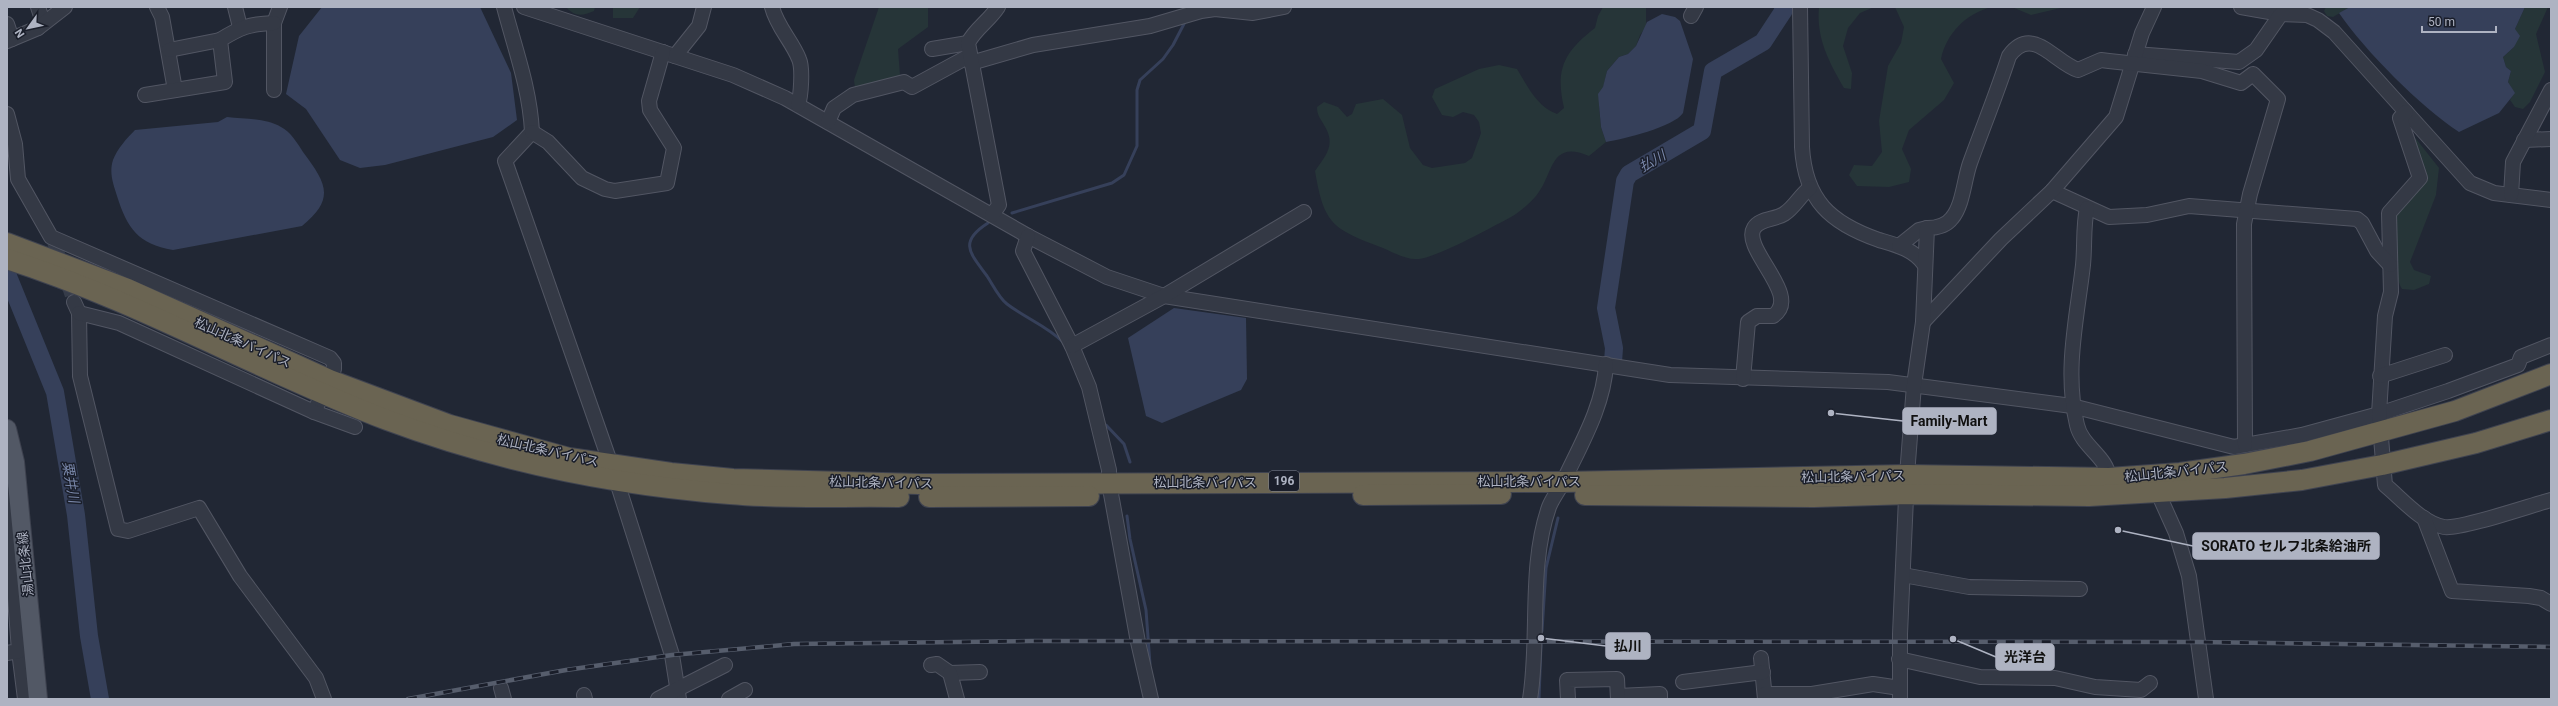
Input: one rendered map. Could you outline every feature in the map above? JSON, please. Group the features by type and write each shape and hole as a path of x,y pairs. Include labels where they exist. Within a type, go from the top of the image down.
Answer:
{"highway":[{"name":"松山北条バイパス","path":"7,243 46,251 124,304 327,387 389,420 447,440 526,462 614,473 730,494 787,496 1111,490 1559,488 1814,497 1907,485 2108,478 2180,473 2238,452 2310,451 2379,423 2455,411 2551,374"},
{"name":"松山北条バイパス","path":"7,259 46,251"},
{"name":"松山北条バイパス","path":"1907,485 2089,496 2158,493 2302,480 2382,465 2476,443 2551,420"}],"main road":[{"name":"湯山北条線","path":"7,429 15,462 19,570 38,699"}],"street":[{"path":"38,7 42,19 38,28"},
{"path":"7,24 10,40 38,28 65,7"},
{"path":"157,7 162,17 175,90"},
{"path":"235,7 240,27"},
{"path":"274,90 274,23 280,7"},
{"path":"504,7 516,54 526,84 531,108 532,132 505,160 614,473 672,655 678,694"},
{"path":"524,7 733,74 798,105 1028,236 1107,277 1164,296 1670,374 1914,385 2072,406 2238,452 2244,224 2278,99 2253,74 2241,82 2202,71 2134,58"},
{"path":"532,132 548,142 582,178 605,189 615,191 667,183 674,148 650,110 649,101 669,54 699,26 704,7"},
{"path":"772,7 778,22 800,60 801,96 798,105"},
{"path":"992,215 999,205 969,54 975,31 988,21 998,7"},
{"path":"932,49 969,54 1150,26 1216,9 1253,13 1284,7"},
{"path":"1800,7 1802,162 1810,188 1822,207 1843,223 1860,232 1899,246 1918,256 1924,264"},
{"path":"1923,322 2001,239 2052,191 2116,117 2134,58 2154,7"},
{"path":"2241,7 2292,11 2318,20 2334,32 2470,183 2494,193 2551,200"},
{"path":"1899,246 1919,230 1942,225 1951,220 1956,212 1970,163 1983,133 2009,56 2014,49 2025,44 2034,44 2078,70 2101,60 2134,58 2239,62 2256,50 2292,11"},
{"path":"169,50 220,40 240,27 252,24 274,23"},
{"path":"148,91 175,90 225,82 220,40"},
{"path":"828,122 834,108 853,95 904,82 912,87 969,54"},
{"path":"2511,195 2513,162 2551,90"},
{"path":"2406,112 2400,118 2420,178 2389,213 2391,292 2385,316 2380,376 2379,423 2385,485 2424,518 2445,527 2452,527 2551,500"},
{"path":"7,114 15,144 18,179 46,251 330,358 334,363 334,369 327,387 314,412"},
{"path":"2524,140 2551,139"},
{"path":"1742,378 1748,322 1757,316 1773,316 1781,307 1781,299 1772,272 1754,243 1752,234 1754,227 1760,223 1784,215 1810,188"},
{"path":"2052,191 2109,217 2147,216 2189,206 2248,209 2357,219 2362,223 2377,251 2390,265"},
{"path":"2087,208 2083,226 2085,249 2082,278 2072,337 2072,406 2084,442 2104,462 2108,470 2108,478"},
{"path":"1072,346 1164,296 1304,212"},
{"path":"1761,658 1765,696 1812,694 1873,684 1900,693 1899,659 1907,485 1914,385 1923,322 1924,264 1927,228"},
{"path":"1028,236 1023,251 1072,346 1089,387 1095,408 1109,470 1111,490 1138,642 1151,699"},
{"path":"324,699 316,678 240,576 199,508 128,531 118,529 80,376 76,307 119,323 314,412 355,427"},
{"path":"2379,423 2448,391 2518,365 2521,357 2551,345"},
{"path":"2380,376 2445,355"},
{"path":"1530,699 1538,561 1549,507 1600,398 1605,383 1606,364"},
{"path":"2158,493 2176,533 2189,576 2206,699"},
{"path":"7,494 19,570 13,652 25,699"},
{"path":"2424,518 2452,590 2529,596 2541,598 2551,604"},
{"path":"1903,575 1969,587 2080,589"},
{"path":"1899,659 1980,677 2055,678 2095,687 2141,690 2150,683"},
{"path":"931,665 937,664 950,673 980,672"},
{"path":"658,699 678,694 725,665"},
{"path":"1683,682 1763,672"},
{"path":"950,673 957,699"},
{"path":"1568,699 1567,680 1617,680 1618,697 1660,694 1660,699"},
{"path":"729,699 745,690"}],"shaded area":[{"path":"566,7 595,7 594,11 579,15 572,13"},
{"path":"613,7 640,7 633,18 613,18"},
{"path":"879,7 928,7 928,27 898,49 900,75 896,86 855,88 854,80"},
{"path":"1603,7 1646,7 1646,27 1640,35 1636,46 1628,54 1619,57 1607,71 1599,106 1601,127 1606,142 1589,156 1576,152 1566,152 1559,156 1554,162 1542,188 1528,205 1511,217 1464,242 1437,254 1417,259 1400,255 1353,236 1342,230 1327,214 1318,189 1315,171 1326,154 1330,143 1328,132 1319,116 1317,107 1324,102 1338,107 1347,117 1352,114 1356,104 1383,99 1402,115 1410,148 1423,165 1432,168 1465,163 1472,158 1481,133 1479,122 1474,115 1463,112 1453,117 1442,115 1432,97 1435,89 1479,69 1499,65 1517,69 1538,101 1544,107 1557,114 1564,108 1561,94 1561,82 1564,62 1576,45 1595,28 1598,16"},
{"path":"1819,7 1874,7 1860,13 1848,28 1843,46 1852,73 1851,89 1844,88 1833,69 1825,49 1820,29"},
{"path":"1895,7 1992,7 1966,19 1952,33 1947,41 1941,59 1954,83 1944,100 1909,130 1902,149 1911,169 1909,182 1889,187 1857,186 1849,175 1854,165 1872,166 1882,152 1879,121 1888,66 1901,43 1904,27"},
{"path":"2012,7 2065,7 2031,15"},
{"path":"2326,7 2350,7 2333,17 2327,16 2324,11"},
{"path":"2525,7 2548,7 2536,34 2545,72 2530,102 2523,109 2515,107 2510,100 2514,93 2508,82 2511,71 2506,67 2503,57 2514,47 2515,29"},
{"path":"2413,135 2439,168 2436,195 2410,262 2414,270 2431,276 2429,284 2414,290 2402,289 2396,273 2393,254 2392,224 2392,216 2416,190 2408,137"}],"water":[{"path":"322,7 480,7 511,73 517,120 493,137 385,165 360,168 340,160 306,109 286,94 299,36"},
{"path":"2350,7 2525,7 2515,29 2520,36 2514,47 2503,57 2506,67 2511,71 2508,82 2515,93 2499,113 2459,132 2411,93 2363,44 2339,13"},
{"path":"1662,14 1675,17 1680,21 1693,59 1683,113 1670,123 1659,128 1606,142 1601,127 1598,94 1603,87 1607,71 1619,57 1628,54 1636,46 1647,22"},
{"path":"227,117 255,119 269,122 288,131 311,163 322,182 324,190 320,207 302,226 173,250 151,244 143,239 130,226 125,217 113,182 111,174 113,160 120,148 135,130 218,122"},
{"path":"1174,308 1246,318 1247,379 1241,390 1162,423 1146,416 1128,338"}],"waterway":[{"name":"払川","path":"1613,362 1614,348 1606,308 1625,181 1629,174 1702,131 1713,71 1763,42 1784,10 1783,7"},
{"path":"1012,213 1112,183 1124,175 1137,146 1137,90 1140,80 1163,59 1173,45 1186,20"},
{"path":"988,223 973,236 970,242 970,248 976,261 1004,301 1014,309 1050,331 1063,342"},
{"name":"粟井川","path":"7,274 55,392 76,515 89,636 100,699"},
{"path":"1106,425 1124,444 1130,462"},
{"path":"1127,516 1130,539 1146,610 1150,664"},
{"name":"払川","path":"1542,631 1546,568 1558,518"},
{"name":"払川","path":"1539,699 1541,645"}],"tunnel":[{"path":"54,242 74,302"}],"railway":[{"path":"408,699 566,670 672,655 794,644 1032,641 2197,642 2551,647"}],"place":[{"name":"Family-Mart","path":"1831,413"},
{"name":"SORATO セルフ北条給油所","path":"2118,530"},
{"name":"払川","path":"1541,638"},
{"name":"光洋台","path":"1953,639"}]}
